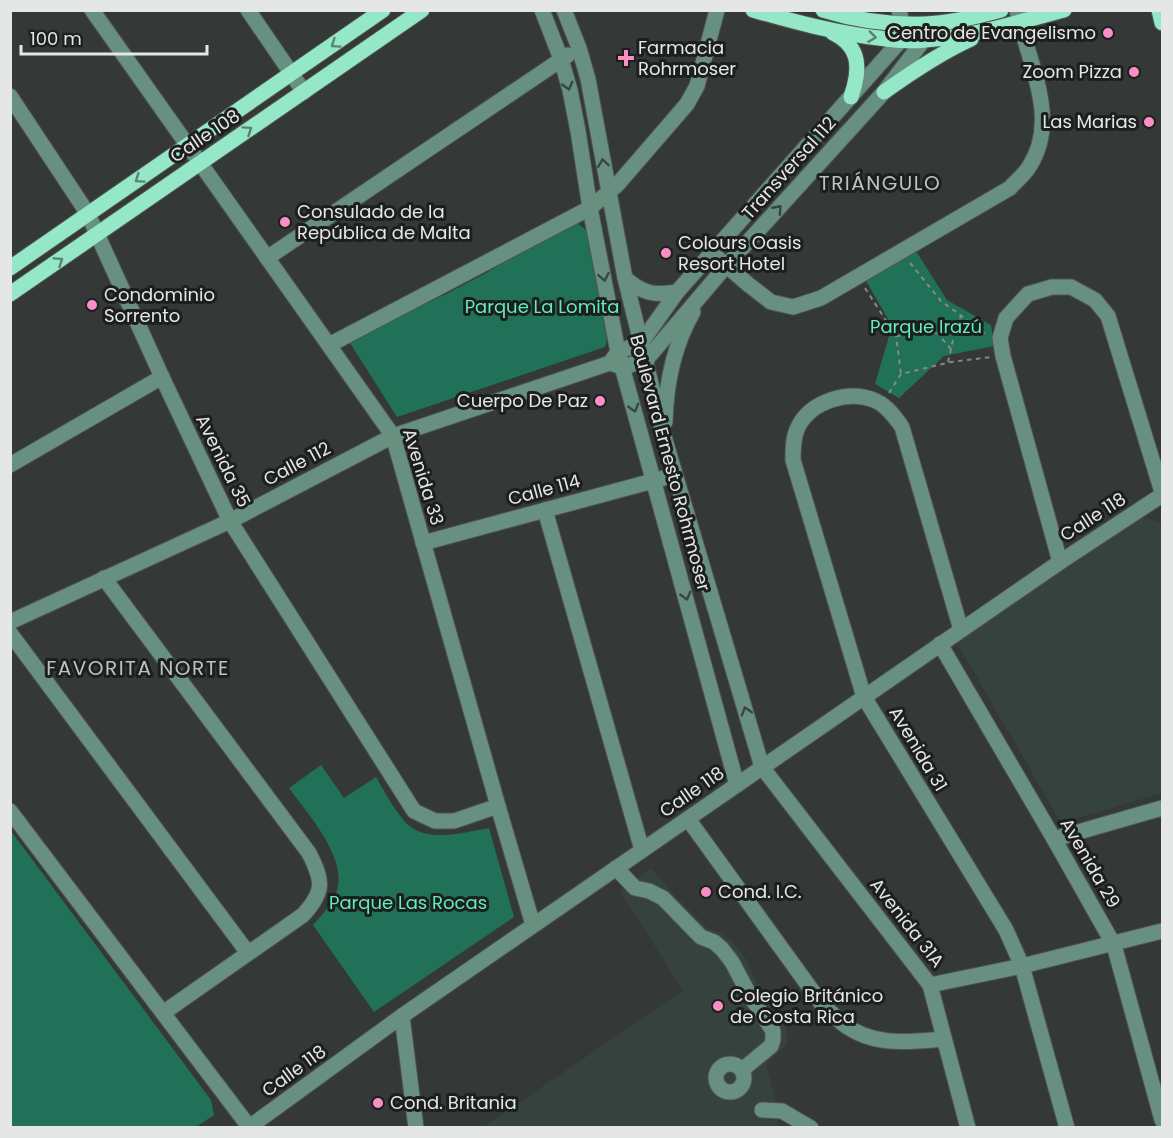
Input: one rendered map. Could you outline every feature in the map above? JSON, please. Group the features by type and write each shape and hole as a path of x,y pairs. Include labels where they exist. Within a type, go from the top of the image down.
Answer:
{"main road":[{"name":"Calle 108","path":"10,268 383,10"},
{"path":"753,10 828,31 901,40 923,41 950,38 1000,27"},
{"path":"823,10 871,21 901,17 923,24 953,21 1001,10"},
{"path":"884,92 939,55 1000,27 1018,16 1064,10"},
{"path":"1159,10 1162,23"},
{"name":"Calle 108","path":"10,294 304,92 413,13"},
{"path":"828,31 843,38 853,51 858,66 851,97"}],"street":[{"name":"Avenida 33","path":"92,10 393,436 533,925"},
{"path":"248,10 304,92"},
{"name":"Boulevard Ernesto Rohrmoser","path":"542,10 570,90 617,361 654,480 737,785"},
{"name":"Boulevard Ernesto Rohrmoser","path":"564,10 588,79 625,278 665,440 762,767"},
{"path":"329,345 590,208 617,185 687,104 697,86 717,10"},
{"path":"712,253 771,302 793,307 821,298 1010,188 1029,168 1042,137 1043,110 1034,69 1018,16"},
{"path":"901,17 901,40"},
{"path":"923,24 923,41"},
{"name":"Transversal 112","path":"641,343 677,292 901,40"},
{"name":"Transversal 112","path":"646,360 726,266 884,92 923,41"},
{"path":"267,258 579,48"},
{"name":"Avenida 35","path":"10,96 88,214 230,521 414,811 435,821 454,821 498,806"},
{"path":"625,278 636,287 649,293 663,295 677,292"},
{"path":"1060,562 1000,338 1006,318 1028,294 1052,287 1071,287 1095,300 1108,316 1162,493"},
{"path":"665,440 665,408 672,366 690,317 706,289"},
{"name":"Calle 112","path":"617,361 641,343"},
{"name":"Calle 112","path":"10,622 230,521 393,436 617,361 646,360"},
{"path":"10,465 162,377"},
{"name":"Avenida 31","path":"882,405 864,398 841,396 826,401 809,412 798,427 793,460 864,697 1006,930 1022,966 1067,1128"},
{"path":"882,405 891,412 902,427 961,630"},
{"name":"Calle 114","path":"423,543 676,475"},
{"name":"Calle 118","path":"249,1127 533,925 1162,493"},
{"path":"545,510 642,850"},
{"path":"104,578 309,854 319,873 320,888 315,902 303,915 163,1013"},
{"path":"10,633 248,953"},
{"name":"Avenida 29","path":"940,644 1114,945 1162,1120"},
{"name":"Avenida 31A","path":"762,767 930,984 968,1128"},
{"path":"1054,838 1162,808"},
{"path":"10,811 249,1127"},
{"path":"688,819 821,1003 843,1024 871,1038 901,1042 944,1039"},
{"path":"616,868 635,888 649,891 663,898 697,933 714,942 732,962 749,994 773,1030 771,1046 742,1070"},
{"path":"930,984 1114,945 1162,931"},
{"path":"402,1016 416,1128"},
{"path":"762,1110 782,1111 811,1128"}],"path":[{"path":"903,250 941,302 988,335 1000,338"},
{"path":"858,277 896,336 901,374 882,405"},
{"path":"948,363 956,327 961,316"},
{"path":"896,336 937,333 956,327"},
{"path":"937,333 951,349"},
{"path":"901,374 948,363 1003,356"}],"shaded area":[{"path":"1139,516 1161,522 1162,525 1162,793 1061,823 957,643"},
{"name":"Colegio Británico de Costa Rica","path":"651,868 708,929 722,933 733,942 746,959 756,980 786,1021 788,1044 766,1064 779,1112 777,1127 481,1128 683,991 620,891"}],"green space":[{"name":"Parque La Lomita","path":"577,223 586,230 607,340 605,347 397,417 350,343 352,338 446,294"},
{"name":"Parque Irazú","path":"914,248 947,300 991,325 994,346 944,356 899,398 875,384 892,326 865,279"},
{"name":"Parque Las Rocas","path":"321,765 344,798 376,777 402,818 419,832 449,835 489,828 514,917 374,1012 313,925 334,897 338,886 338,874 323,834 289,788"},
{"path":"11,831 211,1100 214,1115 196,1127 11,1127"}],"place":[{"name":"Centro de Evangelismo","path":"1108,33"},
{"name":"Farmacia Rohrmoser","path":"626,58"},
{"name":"Zoom Pizza","path":"1134,72"},
{"name":"Las Marias","path":"1149,122"},
{"name":"Consulado de la República de Malta","path":"285,222"},
{"name":"Colours Oasis Resort Hotel","path":"666,253"},
{"name":"Condominio Sorrento","path":"92,305"},
{"name":"Cuerpo De Paz","path":"600,401"},
{"name":"Cond. I.C.","path":"706,892"},
{"name":"Colegio Británico de Costa Rica","path":"718,1006"},
{"name":"Cond. Britania","path":"378,1103"}],"district":[{"name":"TRIÁNGULO","path":"880,183"},
{"name":"FAVORITA NORTE","path":"138,668"}]}
